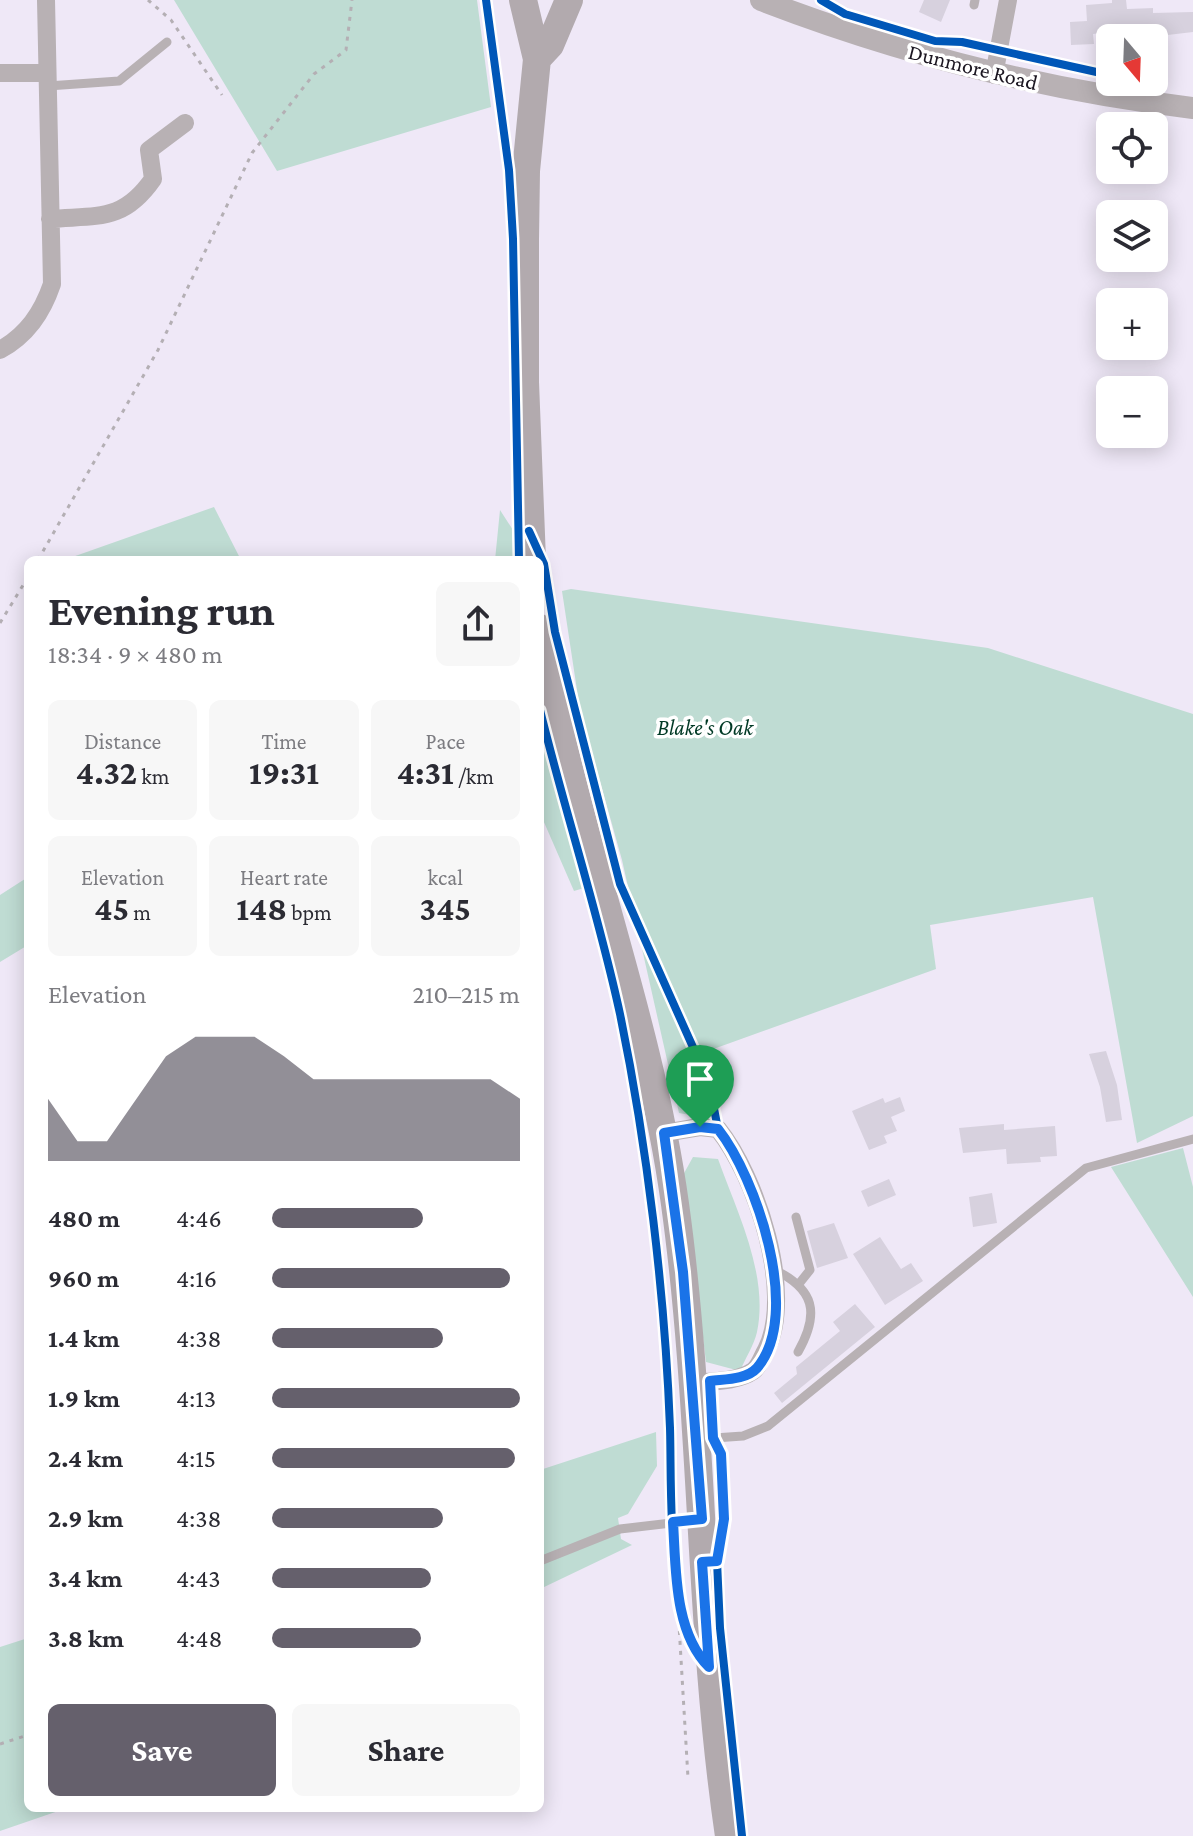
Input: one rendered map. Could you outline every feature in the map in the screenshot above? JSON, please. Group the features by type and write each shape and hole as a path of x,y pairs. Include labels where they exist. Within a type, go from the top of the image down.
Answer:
{"main road":[{"path":"523,0 537,59 526,184 525,382 532,556"},
{"path":"537,59 550,45 569,0"},
{"path":"544,646 570,766 643,1035 664,1133 677,1217 693,1383 709,1667 729,1836"}],"street":[{"path":"0,350 13,343 42,312 52,284 46,0"},
{"name":"Dunmore Road","path":"761,0 901,50 994,75 1120,100 1193,108"},
{"path":"994,75 1008,0"},
{"path":"0,73 48,79"},
{"path":"50,219 115,213 137,202 153,179 149,150 185,123"},
{"path":"664,1133 700,1127 718,1129 743,1168 773,1269 776,1312 771,1340 756,1370 739,1378 693,1383"}],"lane":[{"path":"48,79 119,81 167,42"},
{"path":"696,1439 743,1436 768,1426 1086,1168 1193,1139"},
{"path":"796,1217 810,1270 798,1285"},
{"path":"773,1269 806,1294 812,1327 798,1352"},
{"path":"544,1559 597,1535 620,1529 702,1519"}],"path":[{"path":"148,0 171,20 222,95"},
{"path":"40,556 158,350 252,153 314,74 346,50 352,0"},
{"path":"0,623 24,584"},
{"path":"676,1577 688,1778"},
{"path":"677,1591 695,1654 709,1667"},
{"path":"0,1744 24,1736"}],"green space":[{"path":"174,0 477,0 491,107 277,171"},
{"path":"214,507 239,556 75,556"},
{"path":"500,510 513,530 514,556 495,556"},
{"name":"Blake's Oak","path":"571,589 988,648 1193,714 1193,1116 1137,1143 1093,897 930,925 936,969 694,1056 703,1088 701,1117 679,1113 622,860 580,710 562,591"},
{"path":"544,741 584,888 574,891 544,822"},
{"path":"24,880 24,947 0,962 0,895"},
{"path":"1183,1148 1193,1187 1193,1297 1111,1167"},
{"path":"693,1157 718,1159 755,1266 760,1310 757,1332 740,1371 706,1362 683,1175"},
{"path":"656,1432 657,1466 628,1514 618,1518 621,1539 632,1545 544,1587 544,1469"},
{"path":"24,1639 24,1812 55,1812 0,1831 0,1647"}],"building":[{"path":"924,0 950,0 941,22 919,12"},
{"path":"1112,0 1126,0 1127,9 1153,8 1153,13 1193,12 1193,32 1168,35 1168,24 1096,24 1094,44 1071,45 1070,22 1087,21 1086,5 1112,3"},
{"path":"1106,1051 1117,1085 1122,1120 1106,1122 1100,1087 1089,1054"},
{"path":"900,1097 905,1111 891,1117 897,1131 884,1136 887,1143 869,1150 852,1111 883,1098 885,1103"},
{"path":"1004,1124 1004,1130 1055,1126 1057,1156 1040,1157 1041,1162 1007,1164 1006,1149 963,1153 959,1128"},
{"path":"889,1179 896,1195 868,1207 861,1191"},
{"path":"992,1193 997,1223 973,1227 969,1197"},
{"path":"834,1223 848,1258 817,1268 807,1231"},
{"path":"880,1237 901,1269 911,1263 923,1281 885,1305 853,1254"},
{"path":"855,1304 875,1327 782,1403 774,1393 797,1374 796,1367 840,1331 833,1322"}],"cycle path":[{"path":"486,0 509,170 519,556"},
{"path":"821,0 845,14 935,41 962,42 1096,72"},
{"path":"529,531 540,556"},
{"path":"544,564 555,632 620,884 709,1083 718,1129"},
{"path":"544,725 602,938 630,1064 659,1273 668,1377 672,1519 678,1589 695,1647 709,1667"},
{"path":"710,1381 713,1438 721,1454 724,1519 717,1561 720,1628 742,1836"}],"route":[{"path":"700,1127 718,1129 732,1146 743,1168 768,1244 776,1284 776,1312 771,1340 756,1370 739,1378 710,1381 713,1438 721,1454 724,1519 717,1561 702,1562 709,1667 695,1654 677,1591 673,1522 702,1519 683,1272 664,1133 700,1127"}]}
